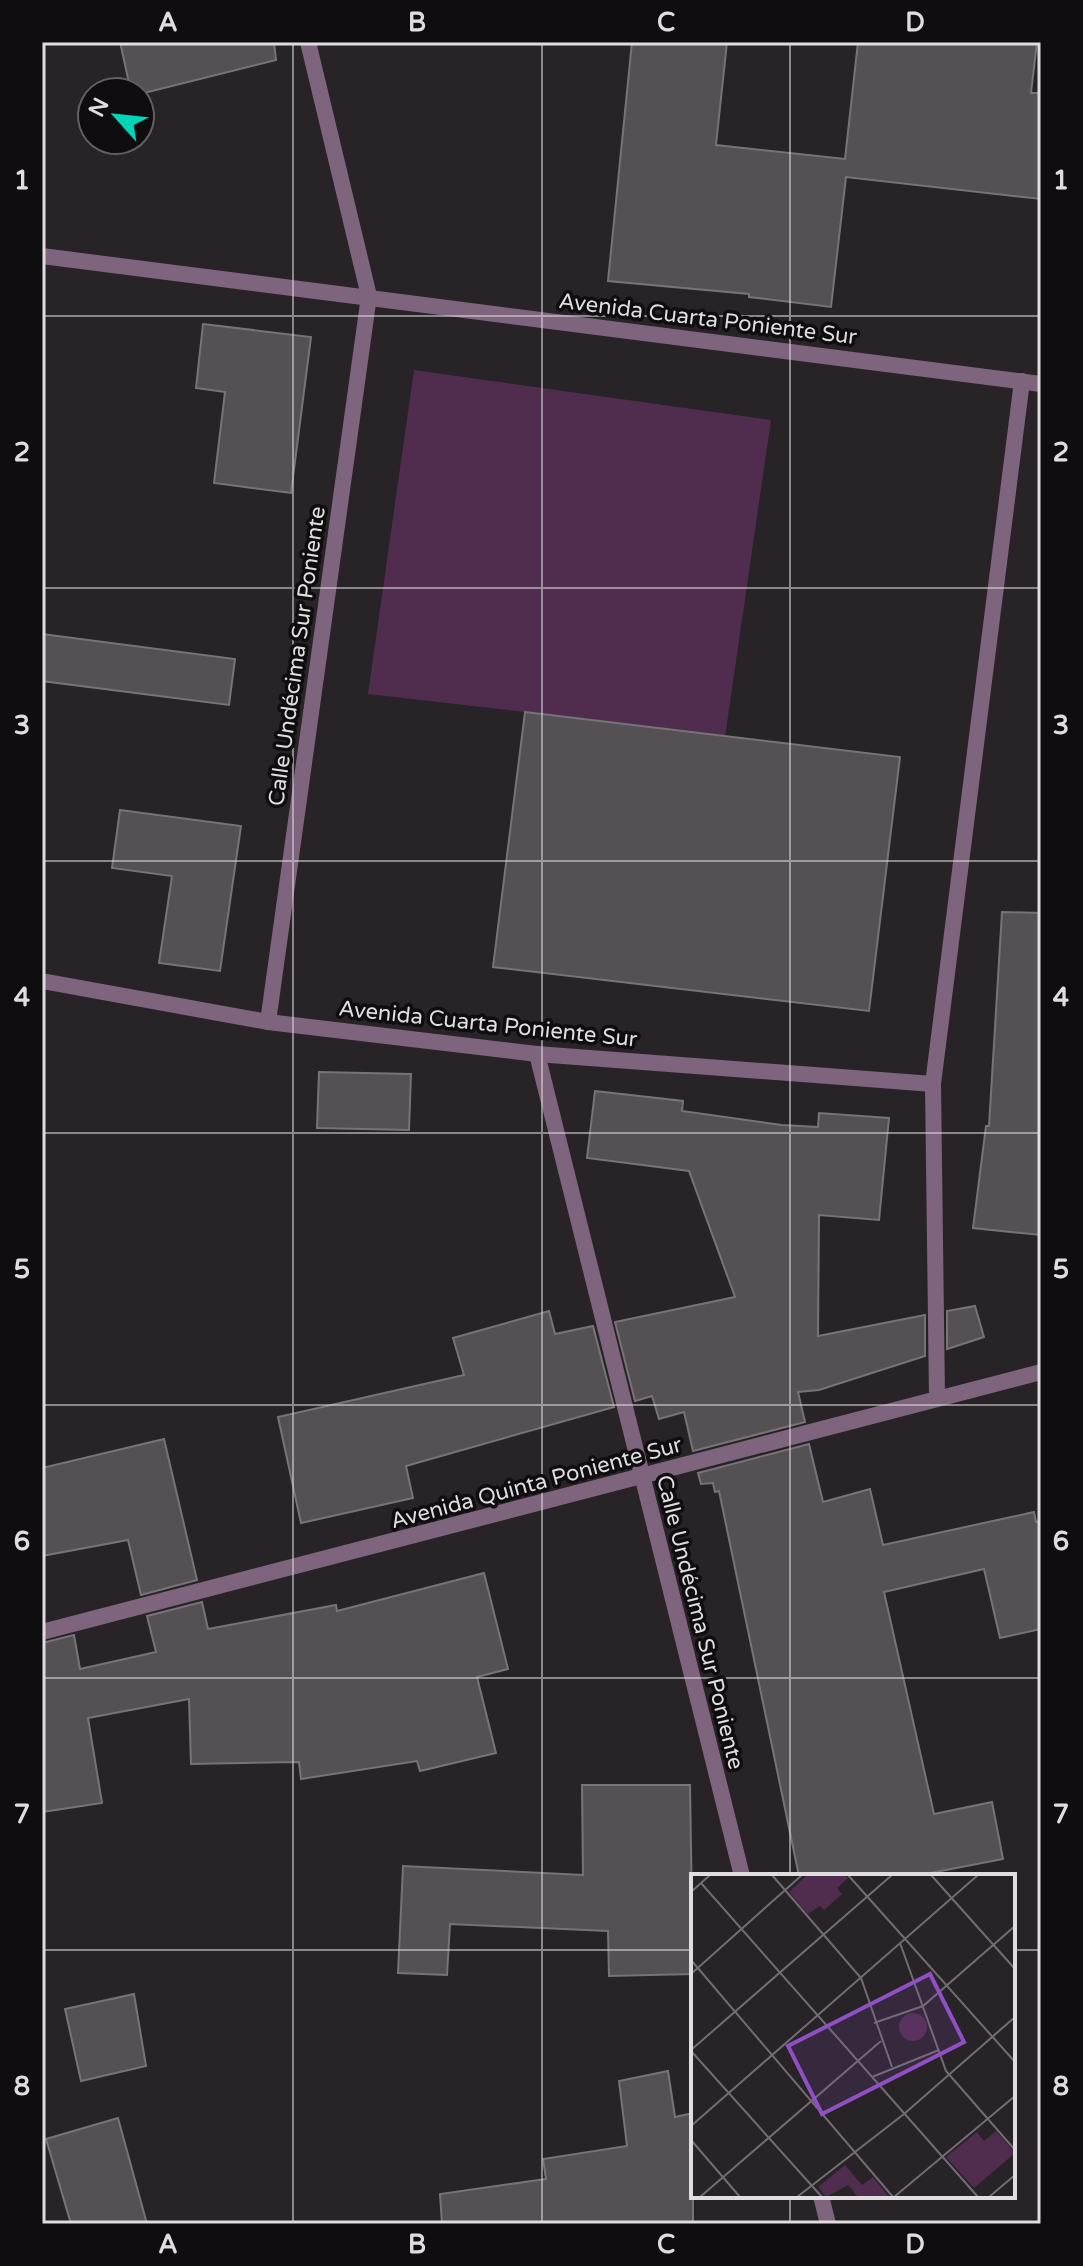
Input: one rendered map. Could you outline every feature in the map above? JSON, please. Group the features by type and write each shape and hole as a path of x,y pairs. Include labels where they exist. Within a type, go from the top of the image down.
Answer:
{"street":[{"path":"308,42 369,296"},
{"name":"Avenida Cuarta Poniente Sur","path":"42,256 1041,384"},
{"name":"Calle Undécima Sur Poniente","path":"268,1022 369,296"},
{"path":"937,1398 933,1084 1022,381"},
{"name":"Avenida Cuarta Poniente Sur","path":"42,981 268,1022 537,1054 933,1084"},
{"name":"Calle Undécima Sur Poniente","path":"537,1054 742,1874"},
{"name":"Avenida Quinta Poniente Sur","path":"42,1632 1041,1372"},
{"path":"822,2198 828,2224"}],"shaded area":[{"path":"414,370 771,420 724,744 525,712 368,694"}],"building":[{"path":"120,42 274,42 276,60 156,90 156,76 127,76"},
{"path":"632,42 727,42 716,145 845,159 858,42 1037,42 1031,93 1041,93 1041,199 846,177 831,307 749,297 749,294 608,281"},
{"path":"203,324 311,337 291,493 214,483 225,392 196,388"},
{"path":"42,634 235,659 229,705 42,681"},
{"path":"525,712 900,757 869,1011 493,967"},
{"path":"120,810 241,826 220,971 159,963 172,876 112,868"},
{"path":"1002,912 1041,913 1041,1235 973,1228 986,1126 989,1126"},
{"path":"319,1072 411,1074 409,1130 317,1128"},
{"path":"595,1091 683,1101 682,1111 782,1125 818,1127 819,1113 889,1118 879,1220 819,1215 818,1336 925,1315 925,1356 819,1390 798,1392 805,1422 693,1451 684,1412 659,1419 652,1396 635,1401 615,1322 735,1297 689,1171 587,1158"},
{"path":"975,1306 984,1337 947,1349 947,1311"},
{"path":"549,1311 555,1334 593,1326 614,1407 406,1466 413,1498 301,1523 278,1417 464,1375 453,1338"},
{"path":"164,1439 197,1580 141,1595 128,1540 42,1556 42,1468"},
{"path":"809,1444 823,1502 870,1489 883,1545 1034,1512 1036,1522 1041,1521 1041,1629 1000,1638 984,1569 884,1592 934,1814 992,1802 1003,1859 925,1874 799,1874 719,1491 715,1492 713,1483 701,1484 698,1473"},
{"path":"484,1573 508,1669 477,1677 496,1753 420,1771 417,1761 301,1779 299,1762 191,1764 189,1699 88,1718 102,1803 42,1812 42,1643 74,1635 80,1669 156,1652 147,1616 202,1602 208,1629 336,1605 337,1611"},
{"path":"582,1785 690,1785 691,1974 609,1976 608,1931 450,1924 447,1975 398,1973 403,1866 583,1875"},
{"path":"134,1994 146,2066 81,2081 65,2009"},
{"path":"668,2071 675,2117 691,2113 693,2224 442,2224 440,2194 546,2179 543,2159 627,2146 619,2081"},
{"path":"118,2118 147,2224 71,2224 46,2139"}]}
